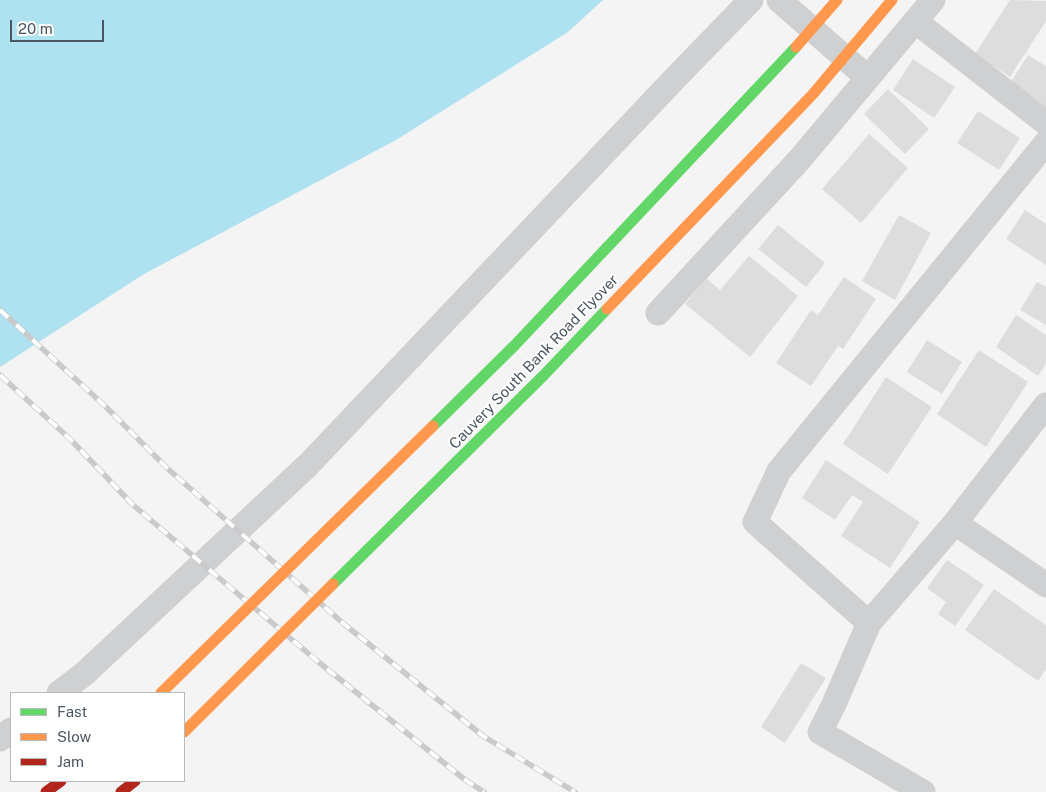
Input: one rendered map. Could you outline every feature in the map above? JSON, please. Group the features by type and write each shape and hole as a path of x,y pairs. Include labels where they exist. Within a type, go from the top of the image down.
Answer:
{"main road":[{"name":"Cauvery South Bank Road Flyover","path":"162,692 515,345 782,65 838,0"},
{"name":"Cauvery South Bank Road Flyover","path":"185,731 544,375 813,94 892,0"},
{"path":"46,792 60,782"},
{"path":"121,792 134,782"}],"street":[{"path":"60,692 84,674 308,465 751,0"},
{"path":"779,0 868,78"},
{"path":"658,313 800,159 933,0"},
{"path":"915,21 1046,123"},
{"path":"869,623 755,522 780,471 1046,143"},
{"path":"923,792 820,732 869,623 955,523 1046,405"},
{"path":"955,523 1046,585"},
{"path":"0,739 10,731"}],"water":[{"path":"0,0 603,0 568,32 396,140 144,274 0,367"}],"building":[{"path":"1010,0 1046,1 1046,21 1010,77 975,54"},
{"path":"1028,55 1046,66 1046,109 1009,85"},
{"path":"913,59 955,87 934,118 893,90"},
{"path":"888,89 929,129 905,154 864,114"},
{"path":"978,111 1020,138 999,170 957,143"},
{"path":"869,134 908,168 861,223 822,189"},
{"path":"1025,210 1046,224 1046,265 1006,239"},
{"path":"899,215 931,233 895,300 862,281"},
{"path":"778,225 825,263 806,287 758,249"},
{"path":"749,256 798,296 750,357 685,304 706,278 720,290"},
{"path":"844,277 876,299 843,349 838,346 811,386 776,363 811,310 818,315"},
{"path":"1037,282 1046,287 1046,325 1020,310"},
{"path":"1016,315 1046,335 1046,364 1038,376 996,347"},
{"path":"927,340 962,362 942,394 907,372"},
{"path":"979,350 1028,382 986,447 937,414"},
{"path":"886,377 932,407 888,474 843,444"},
{"path":"826,460 920,522 890,568 841,536 863,502 852,495 835,520 802,498"},
{"path":"947,560 984,585 955,626 938,614 946,602 927,588"},
{"path":"994,589 1046,625 1046,669 1038,681 965,630"},
{"path":"801,663 826,678 785,743 761,727"}],"railway":[{"path":"0,310 105,406 167,468 344,624 483,736 575,792"},
{"path":"0,375 71,440 133,505 316,660 464,779 484,792"}],"traffic: jam":[{"path":"46,792 60,782"},
{"path":"121,792 134,782"}],"traffic: fast":[{"path":"433,426 515,345 796,47"},
{"path":"333,584 544,375 607,309"}],"traffic: slow":[{"path":"796,47 837,0"},
{"path":"607,309 813,94 892,0"},
{"path":"162,692 433,426"},
{"path":"185,731 333,584"}]}
